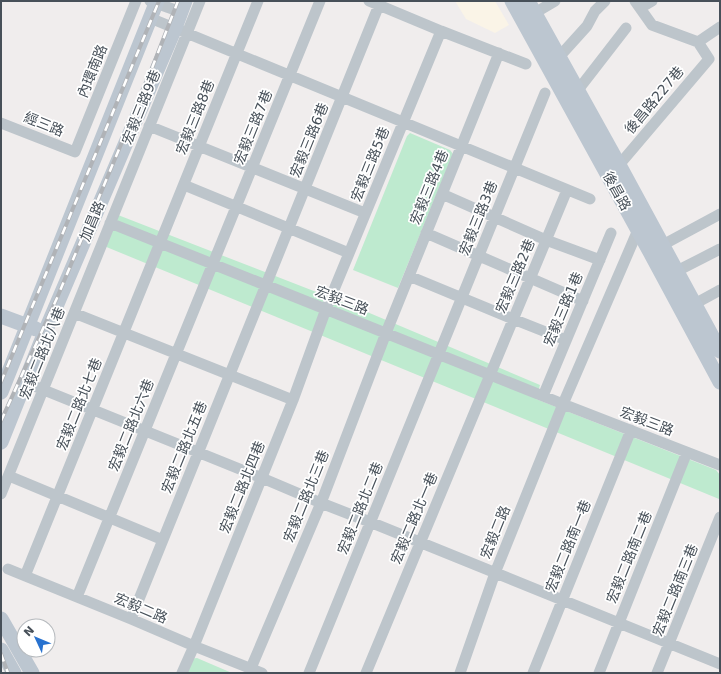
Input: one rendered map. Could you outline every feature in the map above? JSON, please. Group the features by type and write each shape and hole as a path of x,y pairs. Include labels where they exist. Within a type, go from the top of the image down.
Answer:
{"street":[{"name":"內環南路","path":"75,152 136,1"},
{"name":"宏毅三路9巷","path":"110,223 150,126 181,30 200,1"},
{"name":"宏毅三路8巷","path":"160,243 258,1"},
{"name":"宏毅三路7巷","path":"213,264 320,1"},
{"name":"後昌路","path":"512,1 528,11 553,61 689,308 717,370"},
{"path":"528,11 555,1"},
{"path":"553,61 587,26 595,11 605,1"},
{"path":"652,1 638,4 652,25 698,42 720,27"},
{"name":"加昌路","path":"1,392 150,18 154,2"},
{"path":"154,2 183,6"},
{"path":"374,3 526,64"},
{"name":"宏毅三路6巷","path":"266,285 342,97 374,3"},
{"name":"加昌路","path":"1,442 45,332 181,30 183,6"},
{"path":"150,18 590,199"},
{"path":"571,94 626,28"},
{"name":"宏毅三路5巷","path":"326,310 441,30"},
{"name":"後昌路227巷","path":"613,169 709,59 698,42"},
{"name":"宏毅三路4巷","path":"386,333 499,53"},
{"name":"宏毅三路3巷","path":"439,355 546,94"},
{"name":"經三路","path":"1,123 75,152"},
{"path":"150,126 366,213"},
{"path":"184,185 349,253"},
{"name":"宏毅三路2巷","path":"490,375 567,190"},
{"path":"442,194 546,240 600,260"},
{"path":"656,248 720,214"},
{"name":"宏毅三路","path":"110,223 542,396 720,465"},
{"name":"宏毅二路北八巷","path":"1,494 110,223"},
{"path":"563,404 645,227"},
{"path":"426,233 583,301"},
{"name":"宏毅三路1巷","path":"542,396 611,233"},
{"name":"宏毅二路北七巷","path":"26,576 160,243"},
{"path":"670,274 720,249"},
{"name":"宏毅二路北六巷","path":"77,597 213,264"},
{"path":"409,276 566,340"},
{"name":"宏毅二路北五巷","path":"131,619 266,285"},
{"path":"689,308 720,290"},
{"name":"後昌路","path":"689,308 720,351"},
{"name":"宏毅二路北四巷","path":"182,673 293,400 326,310"},
{"path":"74,313 293,400"},
{"path":"1,316 45,332"},
{"name":"宏毅二路北三巷","path":"251,668 321,503 386,333"},
{"name":"宏毅二路北二巷","path":"309,673 439,355"},
{"name":"宏毅二路北一巷","path":"366,673 490,375"},
{"path":"24,382 720,664"},
{"name":"宏毅二路","path":"460,673 495,573 563,404"},
{"name":"宏毅二路南一巷","path":"533,673 631,430"},
{"name":"宏毅二路南二巷","path":"600,673 686,452"},
{"path":"9,476 163,540"},
{"name":"宏毅二路南三巷","path":"657,673 720,518"},
{"name":"宏毅二路","path":"8,569 262,673"},
{"path":"1,619 32,673"},
{"path":"1,650 14,673"}],"shaded area":[{"path":"455,1 495,1 509,25 495,33 466,19"}],"green space":[{"path":"410,133 450,150 453,154 398,288 353,270 407,136"},
{"path":"118,215 360,309 540,385 536,399 716,470 720,475 719,499 104,246"},
{"path":"197,658 232,673 180,673 190,659"}],"railway":[{"path":"1,382 159,1"},
{"path":"1,421 57,298 142,94 178,1"},
{"path":"1,654 8,673"}]}
